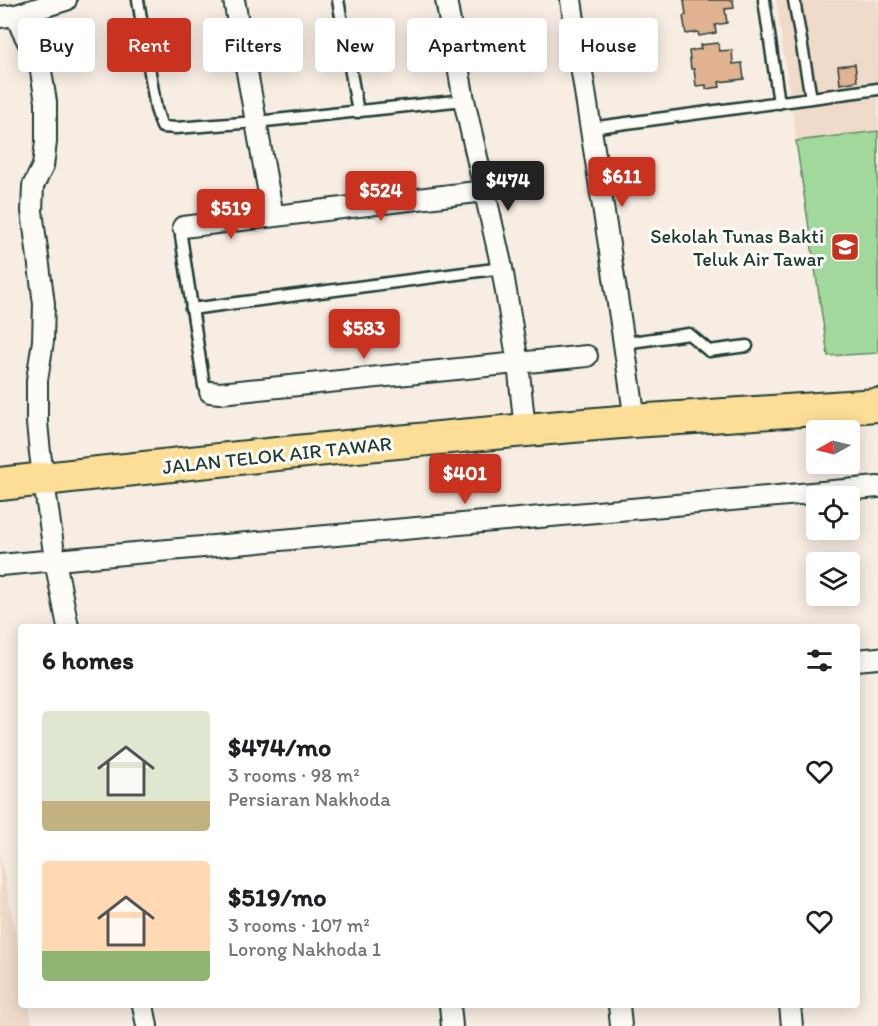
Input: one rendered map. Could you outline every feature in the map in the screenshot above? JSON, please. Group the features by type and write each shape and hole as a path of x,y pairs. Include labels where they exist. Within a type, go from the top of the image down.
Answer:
{"main road":[{"name":"JALAN TELOK AIR TAWAR","path":"0,484 525,430 878,405"}],"street":[{"path":"66,0 8,16 22,30 40,65 46,102 46,142 43,166 33,186 32,211 44,304 43,341 37,391 37,423 54,560 67,624"},
{"path":"234,0 273,216"},
{"path":"446,0 464,100 502,268 518,363 525,430"},
{"path":"571,0 635,421"},
{"path":"183,227 485,191"},
{"path":"210,392 220,393 587,356"},
{"path":"0,565 878,487"},
{"path":"860,660 878,658"},
{"path":"144,1008 147,1026"},
{"path":"450,1008 452,1026"},
{"path":"619,1008 621,1026"},
{"path":"790,1008 792,1026"}],"lane":[{"path":"138,0 156,109 162,127 256,122 464,100"},
{"path":"338,0 358,112"},
{"path":"764,0 779,103"},
{"path":"794,0 811,98"},
{"path":"590,128 878,89"},
{"path":"183,227 181,236 191,309 204,386 210,392"},
{"path":"191,309 502,268"},
{"path":"624,343 688,334 709,351 747,346"}],"shaded area":[{"name":"Sekolah Tunas Bakti Teluk Air Tawar","path":"776,0 878,0 878,353 828,356"},
{"path":"0,852 18,946 18,1008 30,1008 33,1026 0,1026"}],"green space":[{"path":"878,131 878,353 828,356 796,141"}],"building":[{"path":"684,0 733,0 734,8 725,9 727,23 715,25 716,33 699,36 698,32 686,34 683,16 686,15"},
{"path":"718,43 719,51 732,50 733,64 742,63 744,79 719,82 720,87 706,89 706,85 696,86 689,51 701,49 700,45"},
{"path":"855,64 857,81 840,84 838,66"}],"place":[{"name":"Sekolah Tunas Bakti Teluk Air Tawar","path":"845,247"}]}
